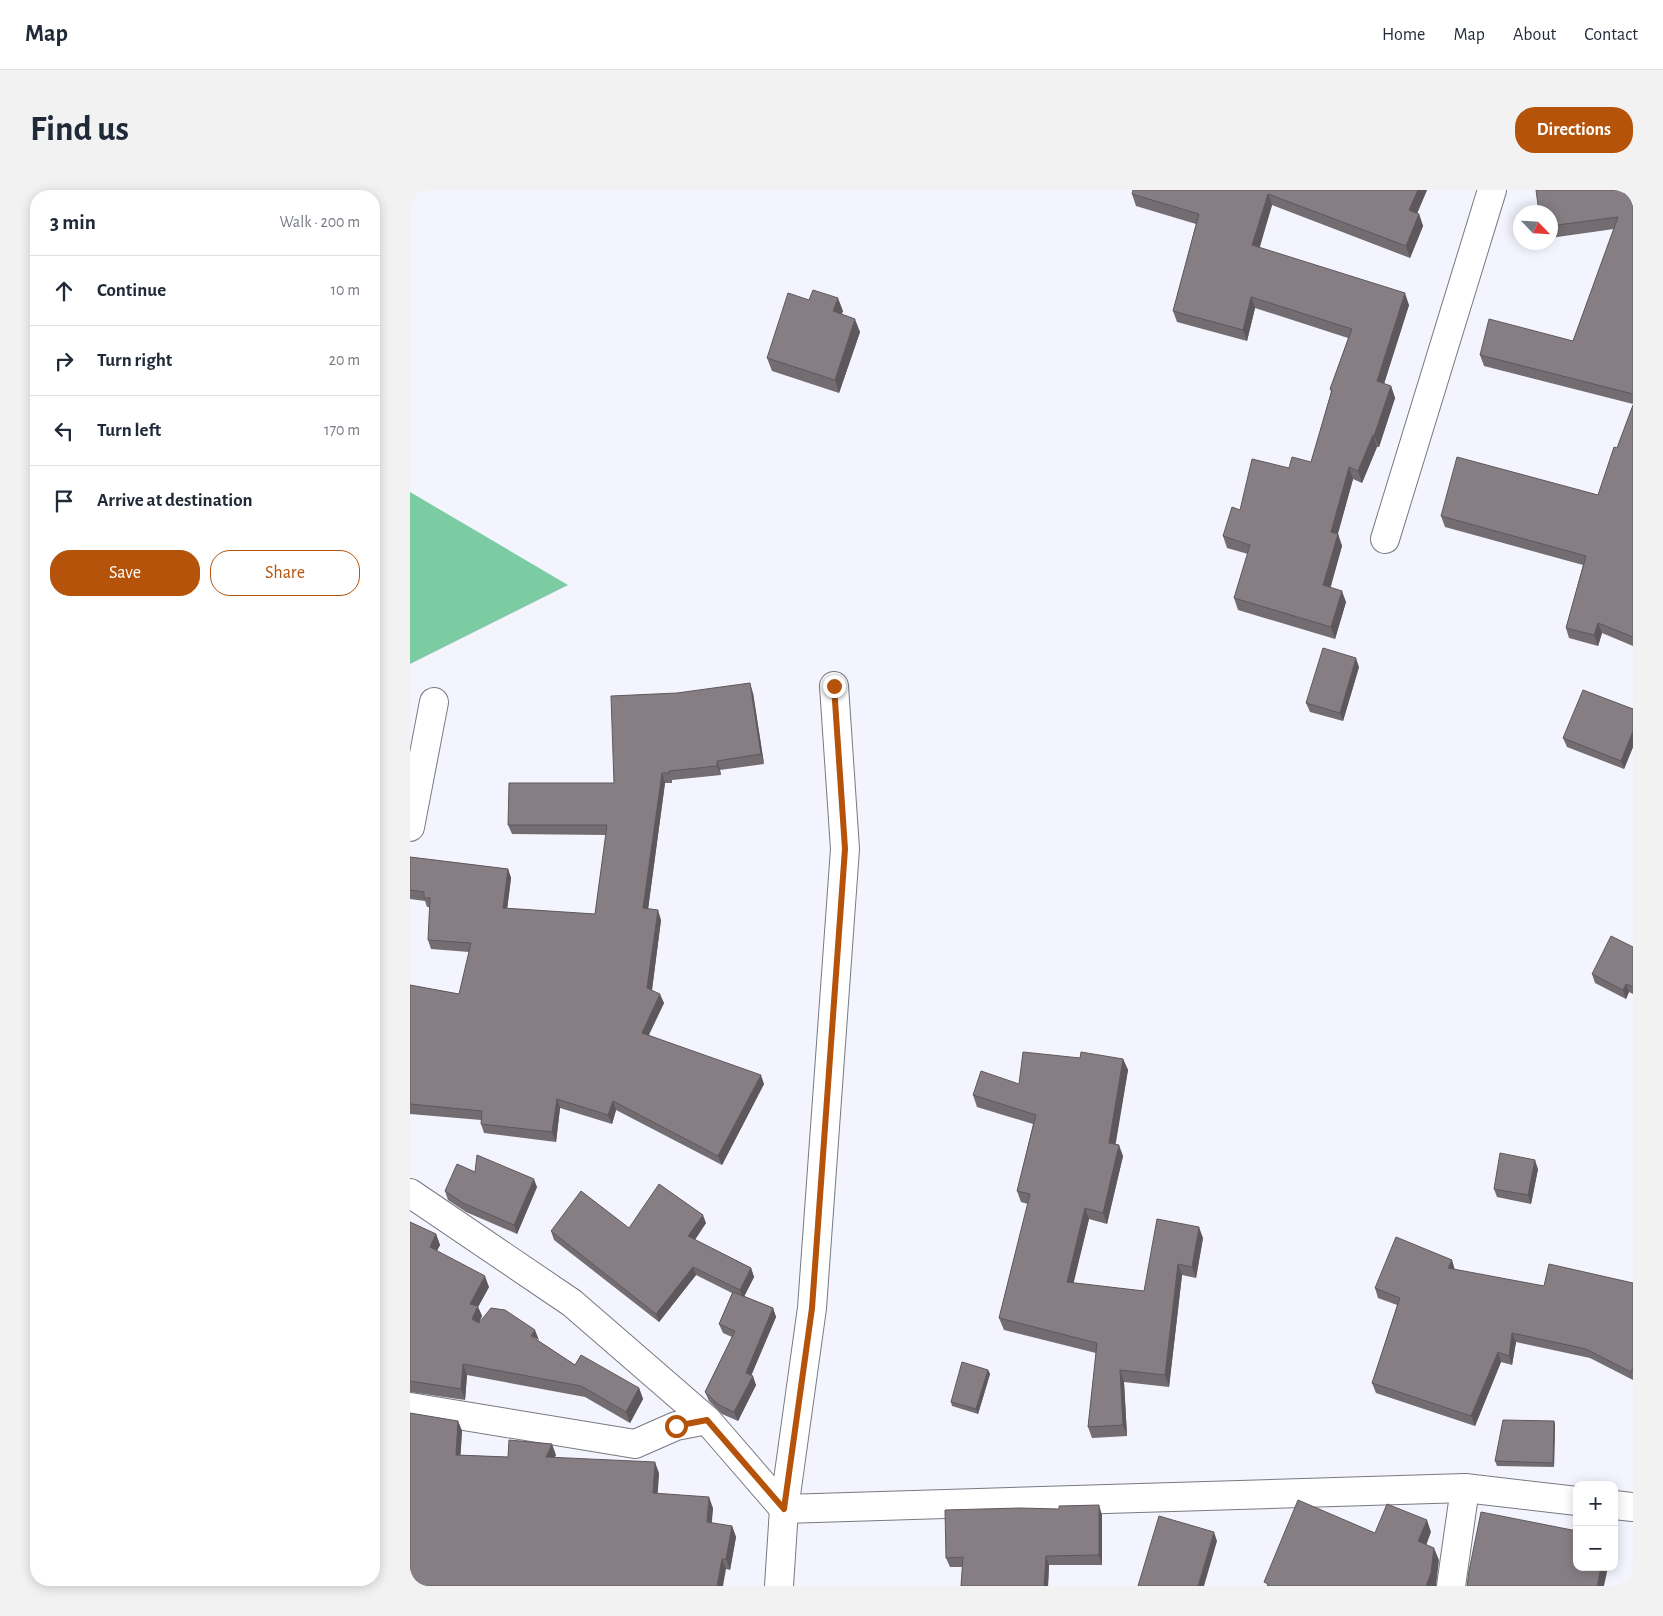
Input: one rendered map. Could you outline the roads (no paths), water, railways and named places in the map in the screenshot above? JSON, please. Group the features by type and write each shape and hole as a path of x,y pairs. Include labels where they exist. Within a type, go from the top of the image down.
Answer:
{"street":[{"path":"1385,539 1492,190"},
{"path":"779,1586 784,1509 812,1308 845,849 834,686"},
{"path":"410,827 434,702"},
{"path":"410,1193 572,1303 707,1420 784,1509"},
{"path":"410,1407 635,1444 676,1426 707,1420"},
{"path":"784,1509 1464,1488 1573,1501"},
{"path":"1451,1586 1464,1488"},
{"path":"1618,1505 1633,1507"}]}
